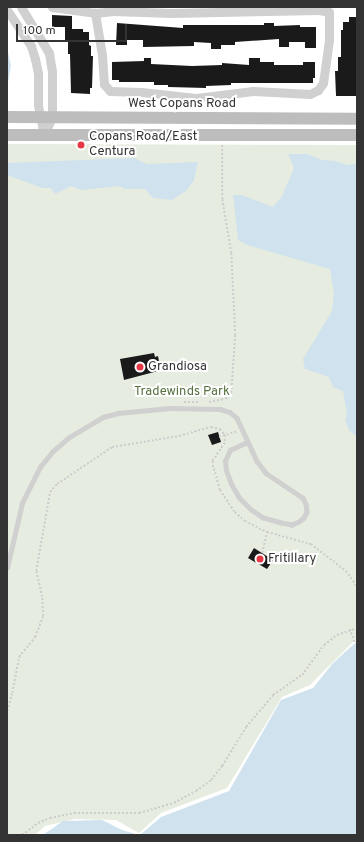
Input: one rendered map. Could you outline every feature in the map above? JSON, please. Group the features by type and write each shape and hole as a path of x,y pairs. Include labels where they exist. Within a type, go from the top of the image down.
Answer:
{"main road":[{"name":"West Copans Road","path":"7,117 357,119"},
{"path":"256,118 256,135"},
{"path":"7,135 357,135"}],"street":[{"path":"21,7 49,53 52,71 44,135"},
{"path":"52,7 95,13 113,11 171,13 319,10 329,12 329,40 324,83 318,90 310,94 253,91 196,98 141,92 110,91 104,84 102,55 95,13"},
{"path":"7,10 31,46 35,58 46,117"},
{"path":"35,58 49,53"}],"lane":[{"path":"7,568 22,503 29,486 40,467 52,452 68,438 103,417 142,409 183,408 230,412 237,418 257,461 266,473 303,498 306,504 307,512 304,518 299,522 292,525 263,518 250,510 239,498 231,484 225,461 230,450 247,442"}],"path":[{"path":"183,408 184,401 216,402 225,399 231,393 235,312 231,253 222,199 221,176 222,143 228,135"},
{"path":"7,711 19,657 35,637 43,616 42,597 36,571 46,507 53,488 112,447 179,436 211,427 220,429 225,435"},
{"path":"219,437 242,429"},
{"path":"262,553 267,532"},
{"path":"22,835 38,823 50,818 74,813 139,813 174,803 196,791 211,780 222,766 246,727 272,695 302,675 324,645 336,635 350,629 357,628"},
{"path":"350,629 355,643"}],"green space":[{"name":"Tradewinds Park","path":"7,144 357,145 357,638 310,685 282,697 227,788 161,813 139,833 116,820 75,819 45,826 35,835 7,835"}],"water":[{"path":"7,47 11,66 7,88"},
{"path":"288,154 307,154 322,160 335,161 348,165 357,164 357,437 349,430 345,420 347,414 343,391 333,387 329,377 305,369 303,359 332,311 334,294 330,269 247,245 238,240 233,195 242,195 273,207 282,196 294,168"},
{"path":"134,158 147,164 198,162 194,180 187,190 172,200 153,198 145,189 125,189 119,186 82,190 71,186 55,194 51,188 43,188 7,175 7,163"},
{"path":"355,643 357,643 357,835 140,835 161,817 229,791 281,700 313,688 333,663"},
{"path":"102,820 122,830 139,835 43,835 63,821"}],"building":[{"path":"52,15 72,16 72,29 83,29 83,32 89,32 89,45 91,46 91,56 93,56 92,88 90,88 90,94 71,93 70,54 68,54 68,40 65,40 65,27 52,27"},
{"path":"349,17 357,17 357,96 336,96 335,71 338,71 338,57 341,57 341,30 343,30 343,22 349,22"},
{"path":"117,23 183,28 183,25 264,25 264,23 274,23 274,26 300,25 300,27 316,27 316,48 305,48 305,42 289,42 289,47 279,47 279,39 235,42 235,45 221,45 221,49 211,49 211,43 194,42 194,46 143,47 143,40 127,40 127,45 116,45"},
{"path":"144,58 151,58 151,64 192,66 222,65 222,63 249,65 249,58 260,58 260,62 274,62 274,65 303,65 303,62 315,62 315,78 313,78 313,83 231,83 231,85 206,86 206,88 168,87 168,85 154,85 154,82 119,82 119,80 112,80 112,62 144,61"},
{"name":"Grandiosa","path":"154,353 155,357 158,356 160,367 157,367 158,371 124,380 120,359"},
{"path":"218,432 221,442 212,445 208,435"},
{"name":"Fritillary","path":"254,548 273,560 267,569 248,558"}],"place":[{"name":"Copans Road/East Centura","path":"81,145"},
{"name":"Grandiosa","path":"140,367"},
{"name":"Fritillary","path":"260,559"}]}
